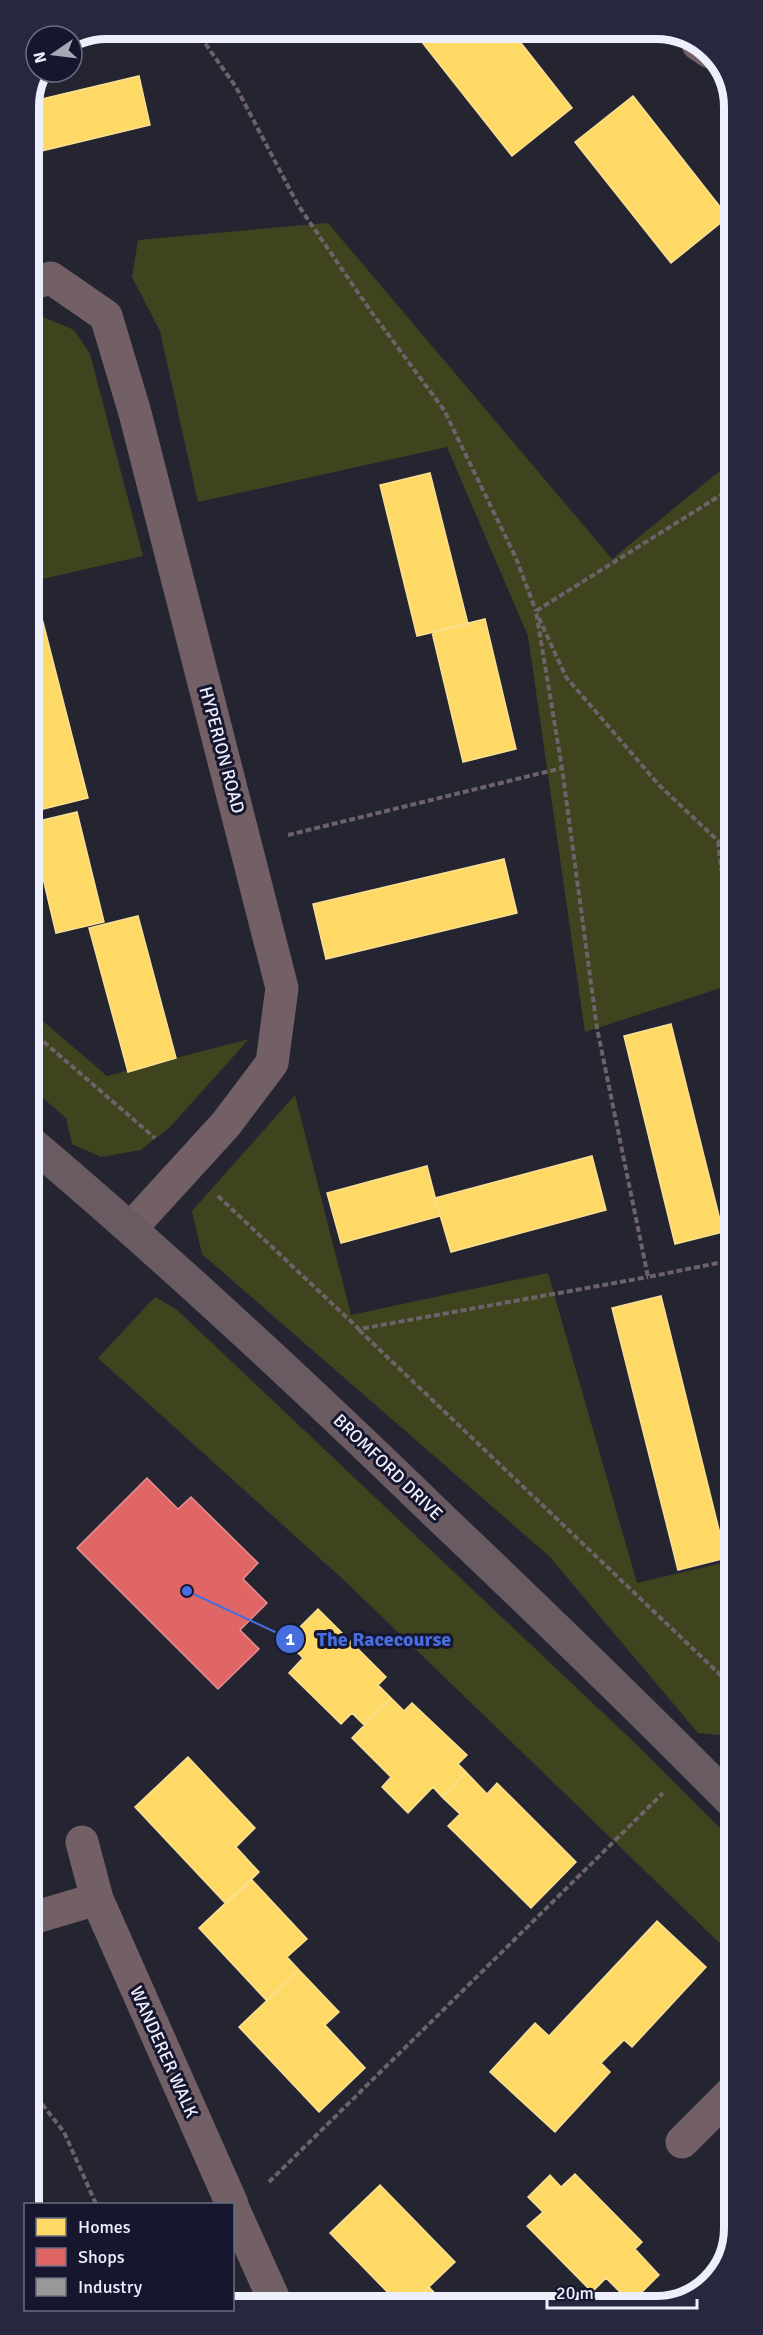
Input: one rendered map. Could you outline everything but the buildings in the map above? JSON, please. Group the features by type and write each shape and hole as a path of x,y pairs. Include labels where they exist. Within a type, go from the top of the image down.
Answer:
{"street":[{"name":"HYPERION ROAD","path":"39,281 51,278 106,316 135,413 282,988 272,1063 226,1124 131,1228"},
{"name":"BROMFORD DRIVE","path":"39,1150 131,1228 296,1378 636,1704 724,1794"},
{"name":"WANDERER WALK","path":"82,1842 97,1899 232,2203"},
{"path":"39,1916 97,1899"},
{"path":"682,2142 724,2100"},
{"name":"WANDERER WALK","path":"234,2208 273,2296"}],"path":[{"path":"203,39 236,87 298,205 370,310 444,411 516,558 536,611 566,677 659,785 724,846"},
{"path":"536,611 724,493"},
{"path":"536,611 562,768 597,1028 648,1277"},
{"path":"247,845 562,768"},
{"path":"718,840 724,891"},
{"path":"39,1038 188,1167 724,1678"},
{"path":"359,1329 724,1262"},
{"path":"234,2208 693,1763"},
{"path":"39,2100 64,2132 95,2203"}],"green space":[{"path":"328,223 612,559 724,468 724,987 585,1032 528,636 447,447 198,502 160,331 132,277 138,240"},
{"path":"39,315 74,330 90,354 143,556 39,580"},
{"path":"39,1018 107,1076 249,1039 170,1127 141,1150 101,1157 72,1144 66,1118 39,1095"},
{"path":"295,1095 351,1315 548,1273 637,1583 724,1562 724,1735 698,1733 549,1556 202,1254 192,1211"},
{"path":"155,1297 176,1309 638,1746 724,1832 724,1947 346,1582 98,1358"}],"place":[{"name":"The Racecourse","path":"187,1591"}]}
